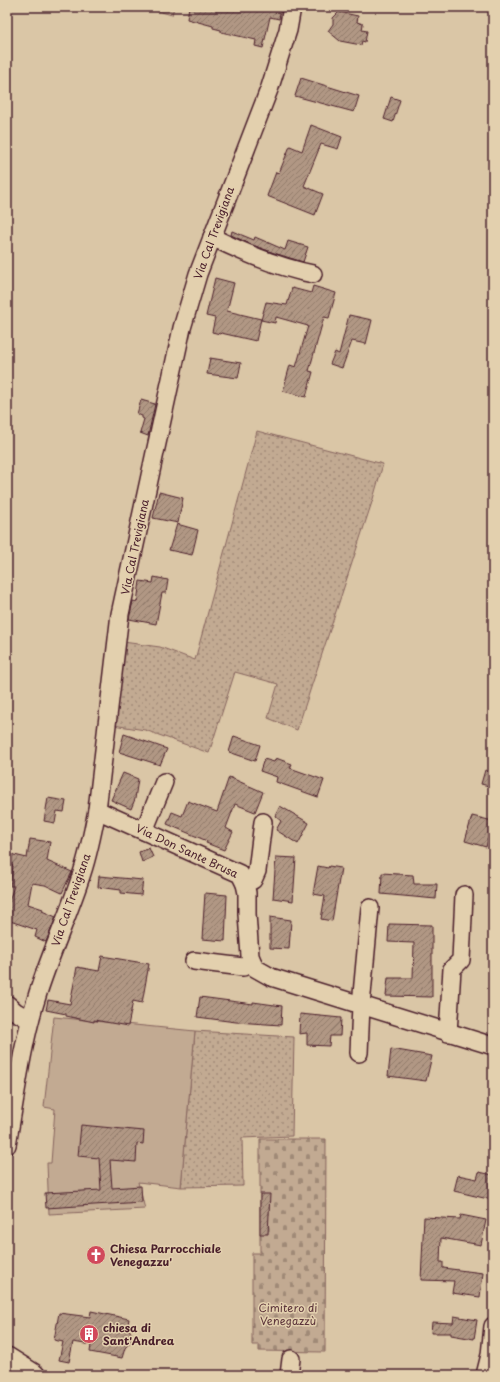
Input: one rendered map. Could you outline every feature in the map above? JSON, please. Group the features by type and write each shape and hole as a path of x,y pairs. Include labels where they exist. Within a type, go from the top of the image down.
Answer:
{"main road":[{"path":"7,1358 34,1375"},
{"path":"7,1371 29,1375"}],"street":[{"name":"Via Cal Trevigiana","path":"7,1145 11,1095 30,1020 44,976 82,874 90,846 97,810 120,614 182,328 198,274 270,87 288,30 292,7"},
{"path":"212,237 237,250 292,270 313,274"},
{"path":"144,831 164,782"},
{"name":"Via Don Sante Brusa","path":"97,810 240,874 247,892 250,956 253,964"},
{"path":"245,884 252,880 257,871 263,822"},
{"path":"448,1032 452,969 461,960 464,895"},
{"path":"358,1053 370,908"},
{"path":"194,961 243,967 253,964 255,968 271,977 493,1046"},
{"path":"7,1004 16,1012 30,1020"},
{"path":"485,1375 490,1355 493,1326"}],"green space":[{"path":"143,7 174,7 172,15"},
{"path":"257,431 383,464 373,499 297,730 268,718 278,684 235,672 209,753 145,730 113,725 123,642 160,647 195,660"},
{"path":"54,1017 195,1031 181,1187 138,1182 145,1209 49,1214 47,1163 51,1163 55,1109 44,1107"},
{"path":"195,1031 294,1037 292,1136 242,1138 243,1186 181,1187"},
{"name":"Cimitero di Venegazzù","path":"260,1139 326,1139 325,1352 259,1351 259,1345 252,1345 252,1253 260,1253"}],"building":[{"path":"189,7 281,7 279,19 270,17 263,48 255,46 256,40 221,32 221,30 213,28 213,26 187,19"},
{"path":"339,12 358,16 357,22 363,24 362,30 367,31 365,42 362,41 361,45 340,41 328,31 333,24 333,18"},
{"path":"301,78 359,96 354,112 295,96"},
{"path":"391,97 400,100 393,122 384,119"},
{"path":"311,125 342,137 338,149 321,144 304,186 323,194 315,215 267,196 276,172 279,173 290,146 302,151"},
{"path":"232,231 254,240 255,237 285,250 288,241 308,247 303,262 252,245 231,235"},
{"path":"215,278 234,283 227,311 261,319 256,341 212,332 215,318 206,316"},
{"path":"313,286 336,293 329,318 324,317 309,371 313,372 306,397 283,391 290,365 296,367 308,326 276,317 275,323 261,320 266,302 287,305 292,288 311,293"},
{"path":"349,315 372,320 366,344 352,341 342,368 330,364 335,352 339,354"},
{"path":"210,358 241,363 238,378 207,374"},
{"path":"141,400 155,404 148,436 140,433 144,419 142,416 137,414"},
{"path":"159,492 183,498 178,523 153,518"},
{"path":"177,524 198,530 192,555 169,550"},
{"path":"154,577 168,580 166,593 162,593 156,624 129,619 133,601 137,602 140,581 153,583"},
{"path":"124,734 167,749 160,765 119,752"},
{"path":"234,736 260,745 255,761 229,752"},
{"path":"276,758 292,764 290,768 324,780 318,797 276,782 277,777 260,771 264,759 274,762"},
{"path":"485,770 493,773 493,787 481,784"},
{"path":"123,773 138,779 135,799 131,809 111,800"},
{"path":"229,777 263,792 255,812 235,804 226,828 233,832 224,850 167,824 172,812 182,816 188,801 217,812"},
{"path":"48,798 66,801 64,812 57,811 55,823 44,821"},
{"path":"280,806 309,823 298,844 276,830 281,821 275,816"},
{"path":"472,816 493,821 486,847 465,841"},
{"path":"30,839 50,842 47,861 72,872 62,893 45,885 32,883 28,904 43,909 42,911 56,917 46,942 35,937 37,930 7,920 7,907 14,886 10,886 13,866 8,865 10,854 27,858"},
{"path":"149,848 153,857 142,862 139,852"},
{"path":"276,857 296,858 293,901 273,898"},
{"path":"318,866 341,868 332,921 321,919 325,896 313,894"},
{"path":"382,873 413,875 414,884 437,884 436,899 381,894"},
{"path":"99,876 143,880 141,895 121,893 121,890 98,887"},
{"path":"205,893 227,895 225,941 202,939"},
{"path":"270,917 291,920 289,949 270,948"},
{"path":"389,924 432,925 432,997 386,996 388,978 413,978 414,943 388,942"},
{"path":"102,956 149,964 142,1003 133,1001 128,1026 94,1020 94,1022 46,1010 48,1000 70,1004 77,967 99,971"},
{"path":"200,997 282,1006 281,1025 236,1022 197,1017"},
{"path":"300,1014 341,1018 340,1036 330,1036 329,1046 307,1045 307,1033 299,1034"},
{"path":"391,1049 432,1056 426,1081 388,1076"},
{"path":"81,1125 144,1131 143,1144 137,1143 136,1162 110,1160 112,1188 141,1186 142,1202 46,1208 45,1193 101,1190 99,1158 78,1156"},
{"path":"479,1172 493,1175 493,1198 489,1197 488,1199 454,1191 458,1175 477,1179"},
{"path":"260,1194 270,1194 268,1234 260,1234"},
{"path":"461,1215 486,1220 481,1245 441,1238 440,1262 443,1262 443,1268 483,1273 480,1297 452,1293 454,1281 421,1280 424,1217 460,1219"},
{"path":"91,1311 129,1319 127,1329 129,1329 133,1339 125,1348 122,1358 90,1352 91,1345 73,1342 69,1362 59,1360 63,1342 54,1340 59,1313 90,1317"},
{"path":"454,1316 477,1320 474,1339 451,1335 451,1333 431,1333 432,1322 453,1323"}],"place":[{"name":"Chiesa Parrocchiale Venegazzu'","path":"96,1255"},
{"name":"chiesa di Sant'Andrea","path":"89,1334"}]}
